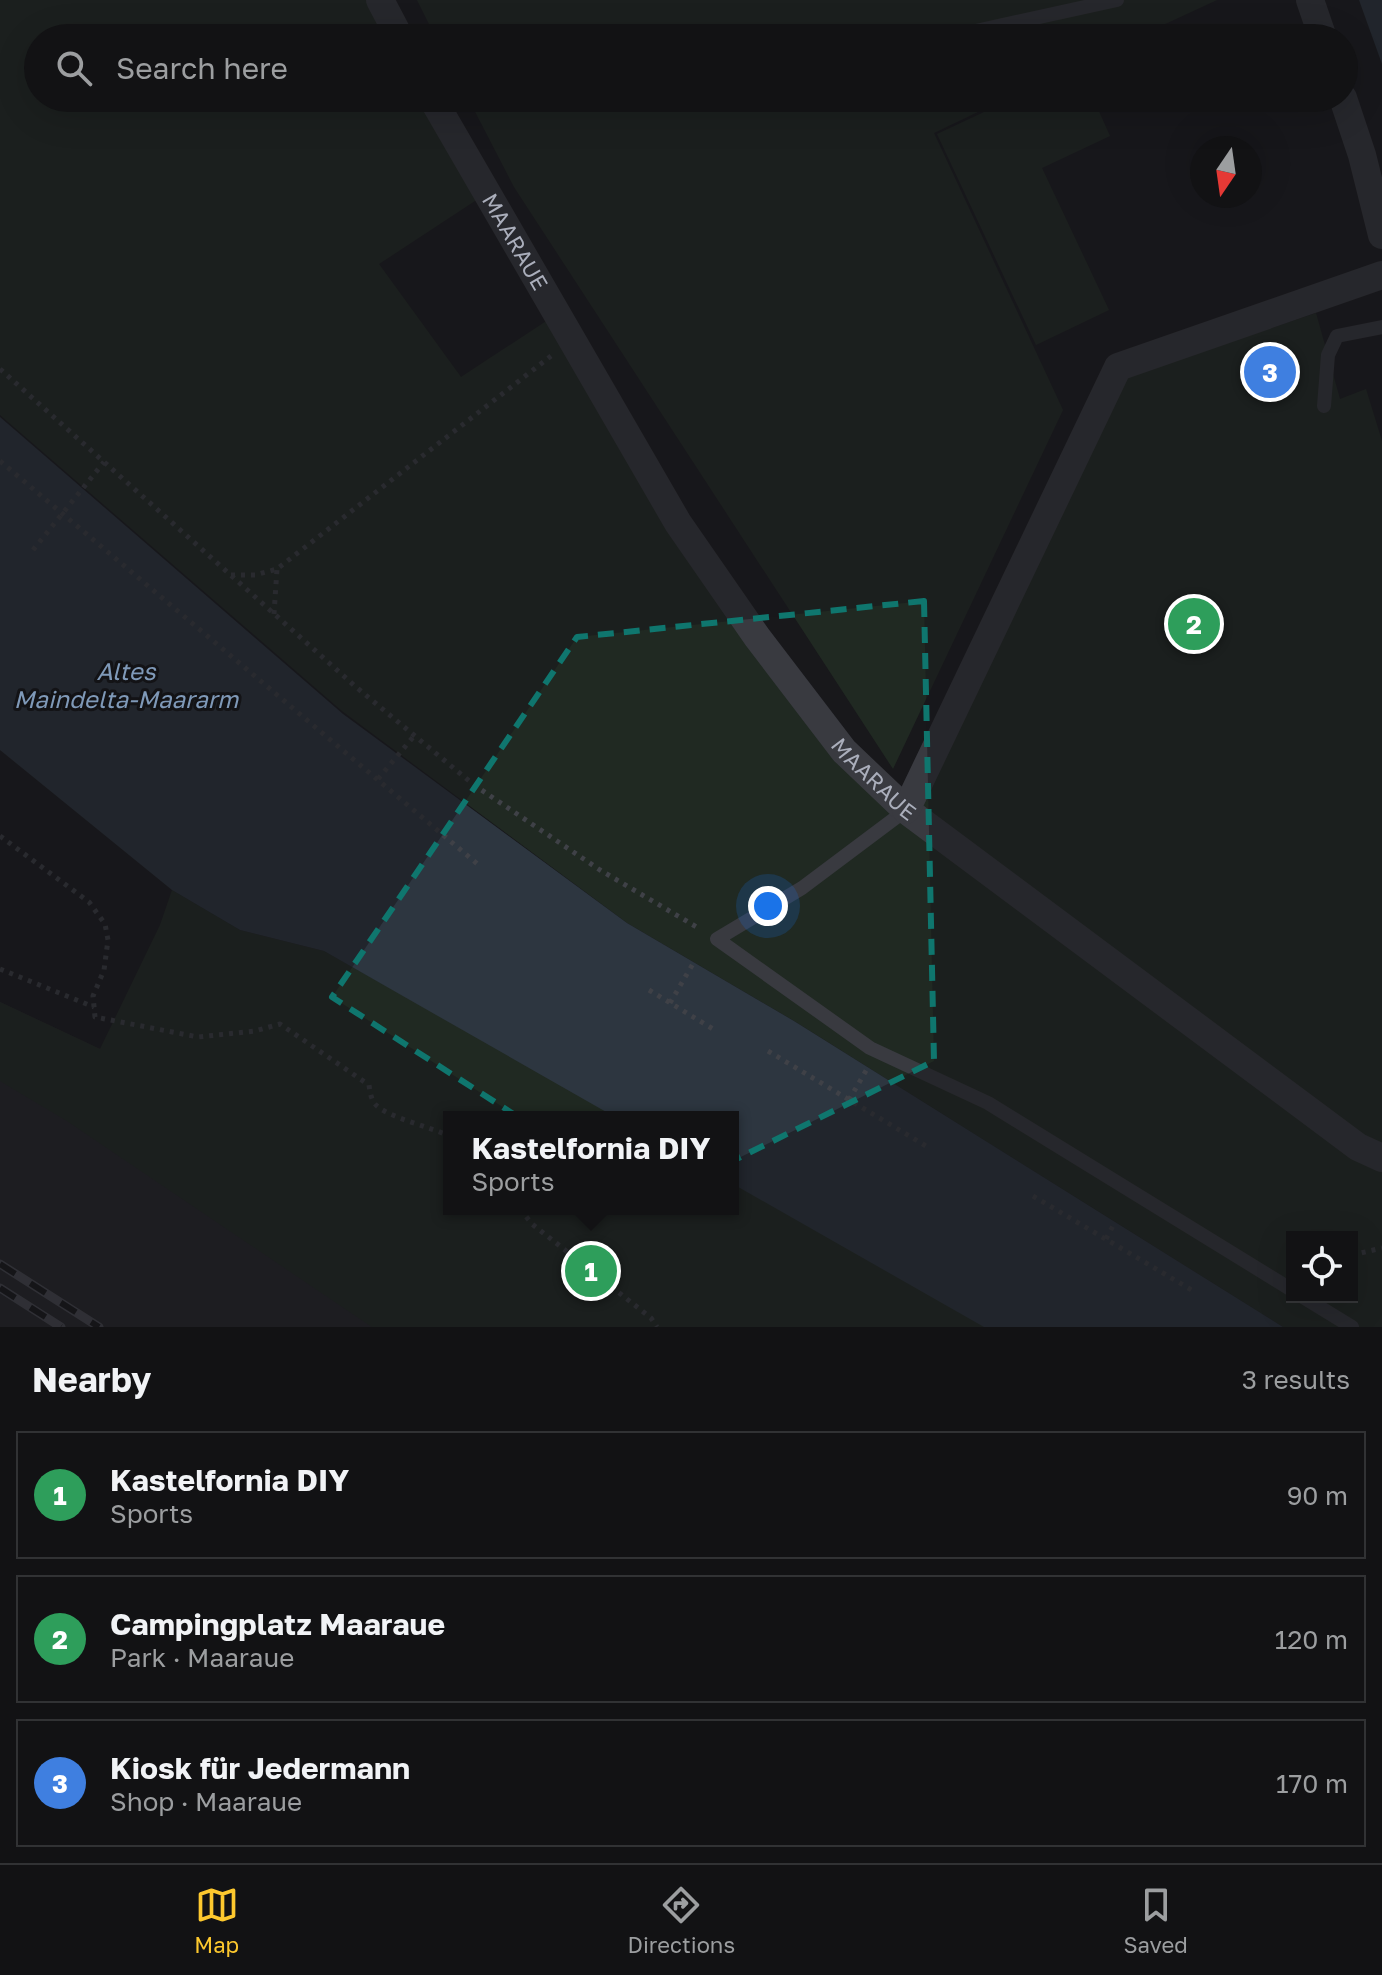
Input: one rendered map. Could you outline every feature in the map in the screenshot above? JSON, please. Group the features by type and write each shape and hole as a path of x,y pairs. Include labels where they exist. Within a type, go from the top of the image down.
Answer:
{"street":[{"path":"380,0 393,24"},
{"path":"1310,0 1318,24"},
{"name":"MAARAUE","path":"440,112 678,523 757,637 844,751 906,810 1118,367 1382,275"},
{"path":"1348,112 1382,235"},
{"path":"906,810 1358,1147 1382,1158"}],"lane":[{"path":"1008,24 1117,0"},
{"path":"1324,406 1328,355 1337,336 1382,327"},
{"path":"906,810 802,888 717,939 870,1048 988,1103 1286,1286"},
{"path":"1313,1303 1352,1327"}],"path":[{"path":"231,575 255,575 277,569 574,339"},
{"path":"0,369 274,614 474,785 600,870 717,939"},
{"path":"0,461 481,867"},
{"path":"33,550 104,462"},
{"path":"274,614 277,569"},
{"path":"378,779 414,736"},
{"path":"0,836 89,902 105,924 108,940 104,970 93,996 95,1017 198,1037 255,1031 280,1024 369,1085 373,1102 387,1113 443,1133"},
{"path":"670,1003 694,962"},
{"path":"0,969 94,1007"},
{"path":"649,990 713,1029"},
{"path":"768,1051 926,1146"},
{"path":"849,1100 868,1067"},
{"path":"1033,1196 1195,1292"},
{"path":"525,1215 532,1224 651,1318 657,1327"},
{"path":"1106,1239 1115,1222"},
{"path":"1358,1254 1382,1248"}],"highlighted area":[{"path":"924,601 934,1061 650,1202 332,997 577,637"}],"shaded area":[{"path":"0,0 370,0 383,24 24,24 24,112 433,112 481,197 379,264 461,377 554,316 844,751 1382,1159 1382,1327 1283,1327 794,1021 627,923 342,711 0,415"},
{"path":"417,0 1217,0 1165,24 429,24"},
{"path":"475,112 978,112 934,133 1063,410 893,769 514,187"},
{"path":"984,112 1099,112 1110,136 1042,168 1109,310 1036,345 937,134"},
{"path":"1316,313 1340,399 1366,389 1382,441 1382,1149 915,806 1126,377"},
{"path":"172,890 240,930 324,951 609,1111 443,1111 443,1215 739,1215 739,1185 986,1327 372,1327 67,1121 0,1081 0,1002 100,1049 160,925"},
{"path":"0,1002 100,1049 539,1327 0,1327"}],"water":[{"path":"1359,0 1382,0 1382,64"},
{"name":"Altes Maindelta-Maararm","path":"0,417 343,714 627,923 794,1021 1283,1327 984,1327 739,1187 739,1111 604,1111 324,951 240,930 172,890 0,750"}],"railway":[{"path":"0,1264 99,1327"},
{"path":"0,1288 61,1327"}],"place":[{"name":"Kiosk für Jedermann","path":"1270,372"},
{"name":"Campingplatz Maaraue","path":"1194,624"},
{"name":"Kastelfornia DIY","path":"591,1271"}]}
